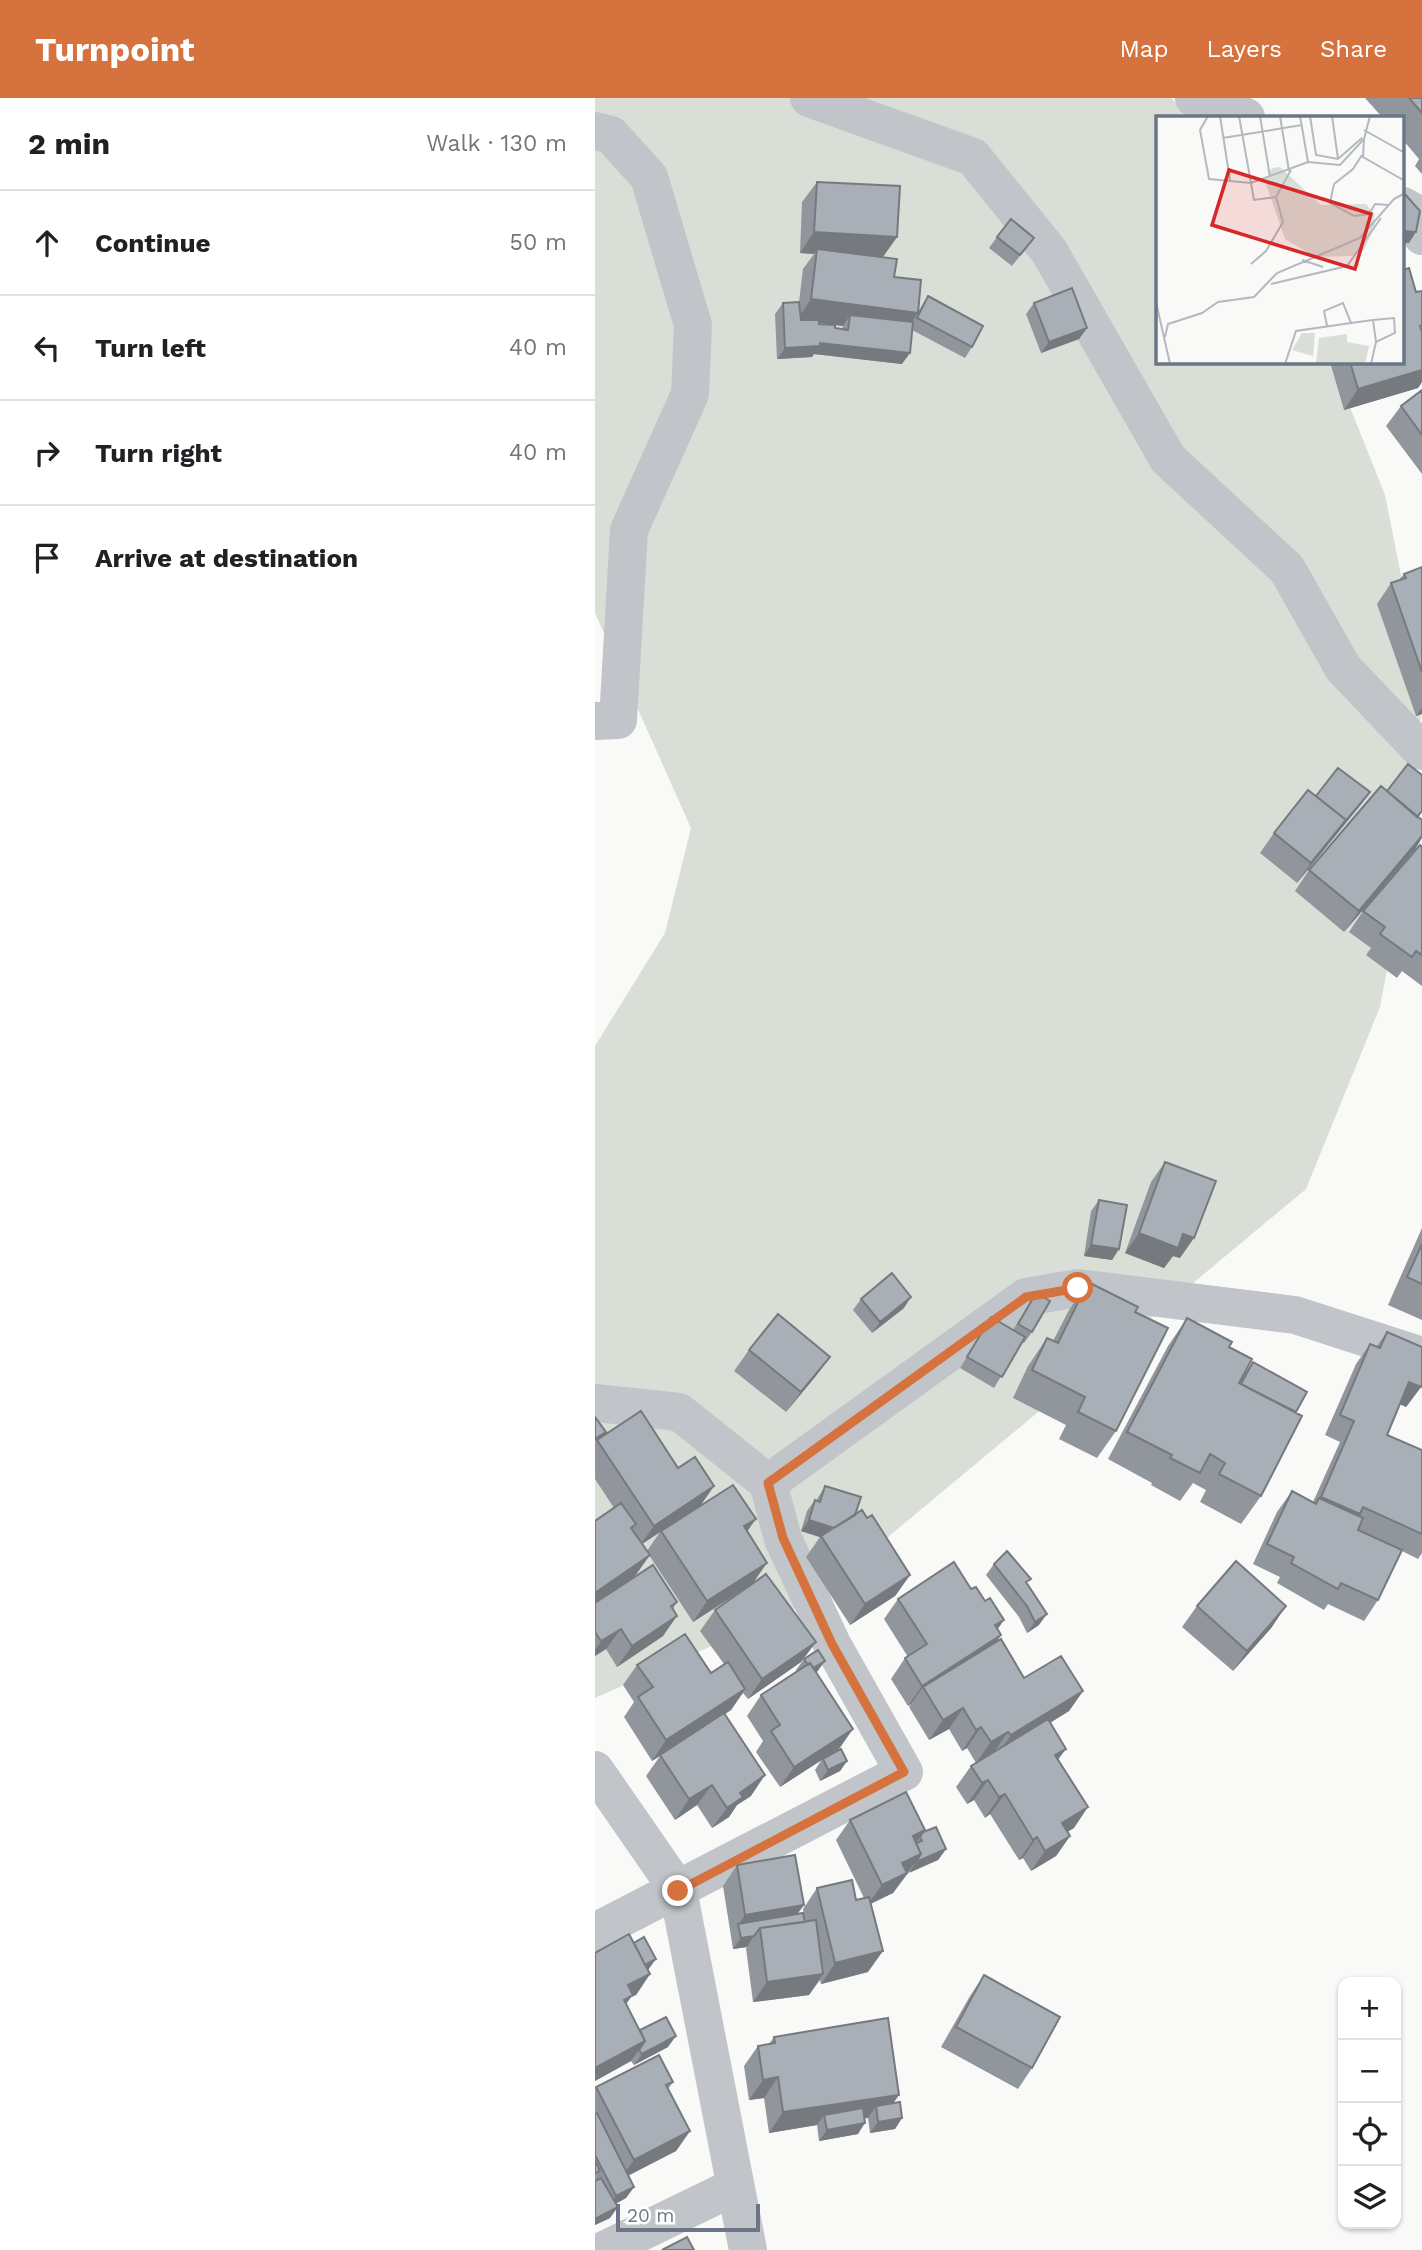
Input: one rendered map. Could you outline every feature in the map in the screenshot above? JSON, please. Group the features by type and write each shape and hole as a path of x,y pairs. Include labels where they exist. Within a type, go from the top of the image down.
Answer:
{"street":[{"path":"809,98 973,157 1049,251 1168,458 1287,569 1343,668 1422,751"},
{"path":"1194,98 1223,105 1243,116"},
{"path":"595,131 611,135 649,177 693,325 690,394 629,530 618,720 595,721"},
{"path":"1405,207 1412,211 1422,236"},
{"path":"768,1483 1026,1297 1078,1288 1295,1315 1422,1356"},
{"path":"595,1403 679,1412 768,1483 783,1538 832,1644 904,1772 595,1932"},
{"path":"595,1770 678,1891 748,2250"},
{"path":"604,2250 734,2187"}],"shaded area":[{"path":"595,98 1171,98 1189,116 1156,116 1156,364 1333,364 1385,495 1422,681 1422,704 1407,864 1380,1007 1306,1189 810,1602 595,1698 595,1046 665,933 691,828 595,613"}],"building":[{"path":"1409,98 1422,98 1422,113"},
{"path":"817,182 900,186 897,237 814,232"},
{"path":"1405,194 1420,211 1416,232 1405,231"},
{"path":"1011,219 1034,238 1020,255 997,237"},
{"path":"817,249 897,259 894,277 921,280 918,313 811,299"},
{"path":"1409,268 1416,292 1422,291 1422,370 1358,389 1351,364 1405,364 1405,269"},
{"path":"1072,288 1087,328 1049,342 1034,303"},
{"path":"928,296 983,326 972,347 917,318"},
{"path":"799,302 801,320 819,320 819,324 835,325 835,328 848,330 850,315 913,322 910,353 820,343 820,346 785,348 783,303"},
{"path":"1422,390 1422,435 1401,406"},
{"path":"1422,567 1422,672 1391,583 1406,578 1404,574"},
{"path":"1408,764 1422,775 1422,811 1417,817 1387,791"},
{"path":"1338,768 1370,792 1339,829 1346,820 1316,796"},
{"path":"1381,786 1422,820 1422,836 1359,911 1309,870"},
{"path":"1308,790 1346,820 1311,863 1274,833"},
{"path":"1420,845 1422,955 1416,951 1412,957 1380,934 1385,927 1363,911"},
{"path":"1165,1162 1216,1181 1194,1238 1183,1234 1178,1248 1139,1233"},
{"path":"1099,1200 1127,1205 1119,1249 1091,1245"},
{"path":"1422,1244 1422,1284 1407,1277"},
{"path":"892,1273 911,1297 880,1322 861,1299"},
{"path":"1088,1282 1138,1307 1135,1312 1168,1328 1116,1431 1078,1412 1085,1397 1032,1370 1047,1338 1058,1343"},
{"path":"1036,1293 1050,1301 1032,1332 1018,1324"},
{"path":"778,1314 830,1357 801,1392 749,1350"},
{"path":"991,1317 1025,1337 1002,1377 967,1357"},
{"path":"1187,1318 1232,1342 1229,1347 1252,1359 1239,1383 1302,1416 1261,1496 1219,1474 1225,1463 1210,1454 1200,1473 1127,1432"},
{"path":"1387,1332 1422,1347 1421,1387 1409,1382 1387,1435 1422,1450 1422,1534 1363,1507 1360,1514 1321,1497 1354,1421 1340,1415 1370,1344 1380,1348"},
{"path":"1253,1362 1307,1392 1296,1412 1241,1384"},
{"path":"641,1411 678,1468 695,1457 714,1486 654,1526 597,1440"},
{"path":"595,1417 606,1432 595,1439"},
{"path":"733,1485 756,1519 744,1526 767,1563 707,1601 661,1531"},
{"path":"825,1486 861,1497 855,1515 834,1528 809,1520 815,1500 820,1502"},
{"path":"1292,1491 1316,1504 1319,1498 1363,1518 1358,1530 1402,1550 1378,1600 1341,1583 1338,1589 1291,1563 1294,1557 1267,1544"},
{"path":"621,1503 636,1524 631,1528 650,1555 595,1593 595,1521"},
{"path":"862,1510 867,1518 872,1515 910,1575 865,1604 821,1536"},
{"path":"1007,1551 1031,1579 1026,1582 1047,1614 1035,1622 1027,1606 994,1564"},
{"path":"1236,1561 1286,1606 1247,1651 1197,1606"},
{"path":"954,1562 971,1589 976,1587 985,1601 990,1598 1004,1620 995,1625 1001,1635 922,1686 905,1658 927,1644 898,1599"},
{"path":"653,1565 677,1602 671,1606 677,1616 632,1646 621,1629 601,1641 595,1632 595,1603"},
{"path":"766,1574 816,1642 762,1679 715,1610"},
{"path":"685,1634 711,1673 728,1662 745,1689 666,1740 638,1697 653,1687 637,1665"},
{"path":"1001,1639 1024,1678 1061,1656 1083,1691 1011,1735 1008,1732 991,1742 981,1727 976,1730 963,1708 943,1720 923,1687"},
{"path":"818,1650 825,1661 813,1668 804,1659"},
{"path":"810,1663 853,1729 794,1767 771,1731 780,1725 761,1695"},
{"path":"724,1713 765,1775 740,1793 743,1797 727,1808 712,1785 689,1799 660,1755"},
{"path":"1048,1719 1066,1749 1055,1755 1088,1807 1062,1823 1070,1836 1045,1851 1037,1837 1033,1840 1005,1794 999,1797 988,1780 982,1783 971,1766"},
{"path":"841,1749 847,1761 828,1770 823,1759"},
{"path":"906,1792 925,1830 913,1836 921,1854 902,1863 907,1873 882,1885 850,1820"},
{"path":"936,1827 946,1849 916,1862 921,1854 916,1843 922,1841 920,1837 923,1832"},
{"path":"795,1855 804,1905 745,1915 737,1865"},
{"path":"852,1880 856,1900 869,1897 883,1951 835,1963 817,1888"},
{"path":"803,1913 805,1922 760,1928 754,1936 741,1938 738,1924"},
{"path":"816,1920 823,1974 767,1982 760,1928"},
{"path":"629,1934 650,1974 628,1985 633,1995 624,2000 645,2041 595,2068 595,1953"},
{"path":"644,1937 656,1959 645,1965 634,1943"},
{"path":"984,1975 1060,2017 1032,2068 956,2027"},
{"path":"666,2017 676,2036 642,2054 639,2050 645,2041 640,2030"},
{"path":"888,2018 899,2095 783,2112 778,2077 763,2080 758,2046 775,2043 774,2037"},
{"path":"659,2055 673,2082 666,2085 690,2131 634,2160 596,2087"},
{"path":"900,2102 902,2118 878,2122 876,2106"},
{"path":"863,2108 865,2123 827,2130 824,2115"},
{"path":"597,2113 634,2187 616,2196 595,2155"},
{"path":"595,2160 600,2171 595,2173"},
{"path":"601,2178 618,2207 595,2219 595,2181"},
{"path":"687,2237 694,2250 662,2250"}],"route":[{"path":"678,1891 904,1772 832,1644 783,1538 768,1483 1026,1297 1078,1288"}]}
